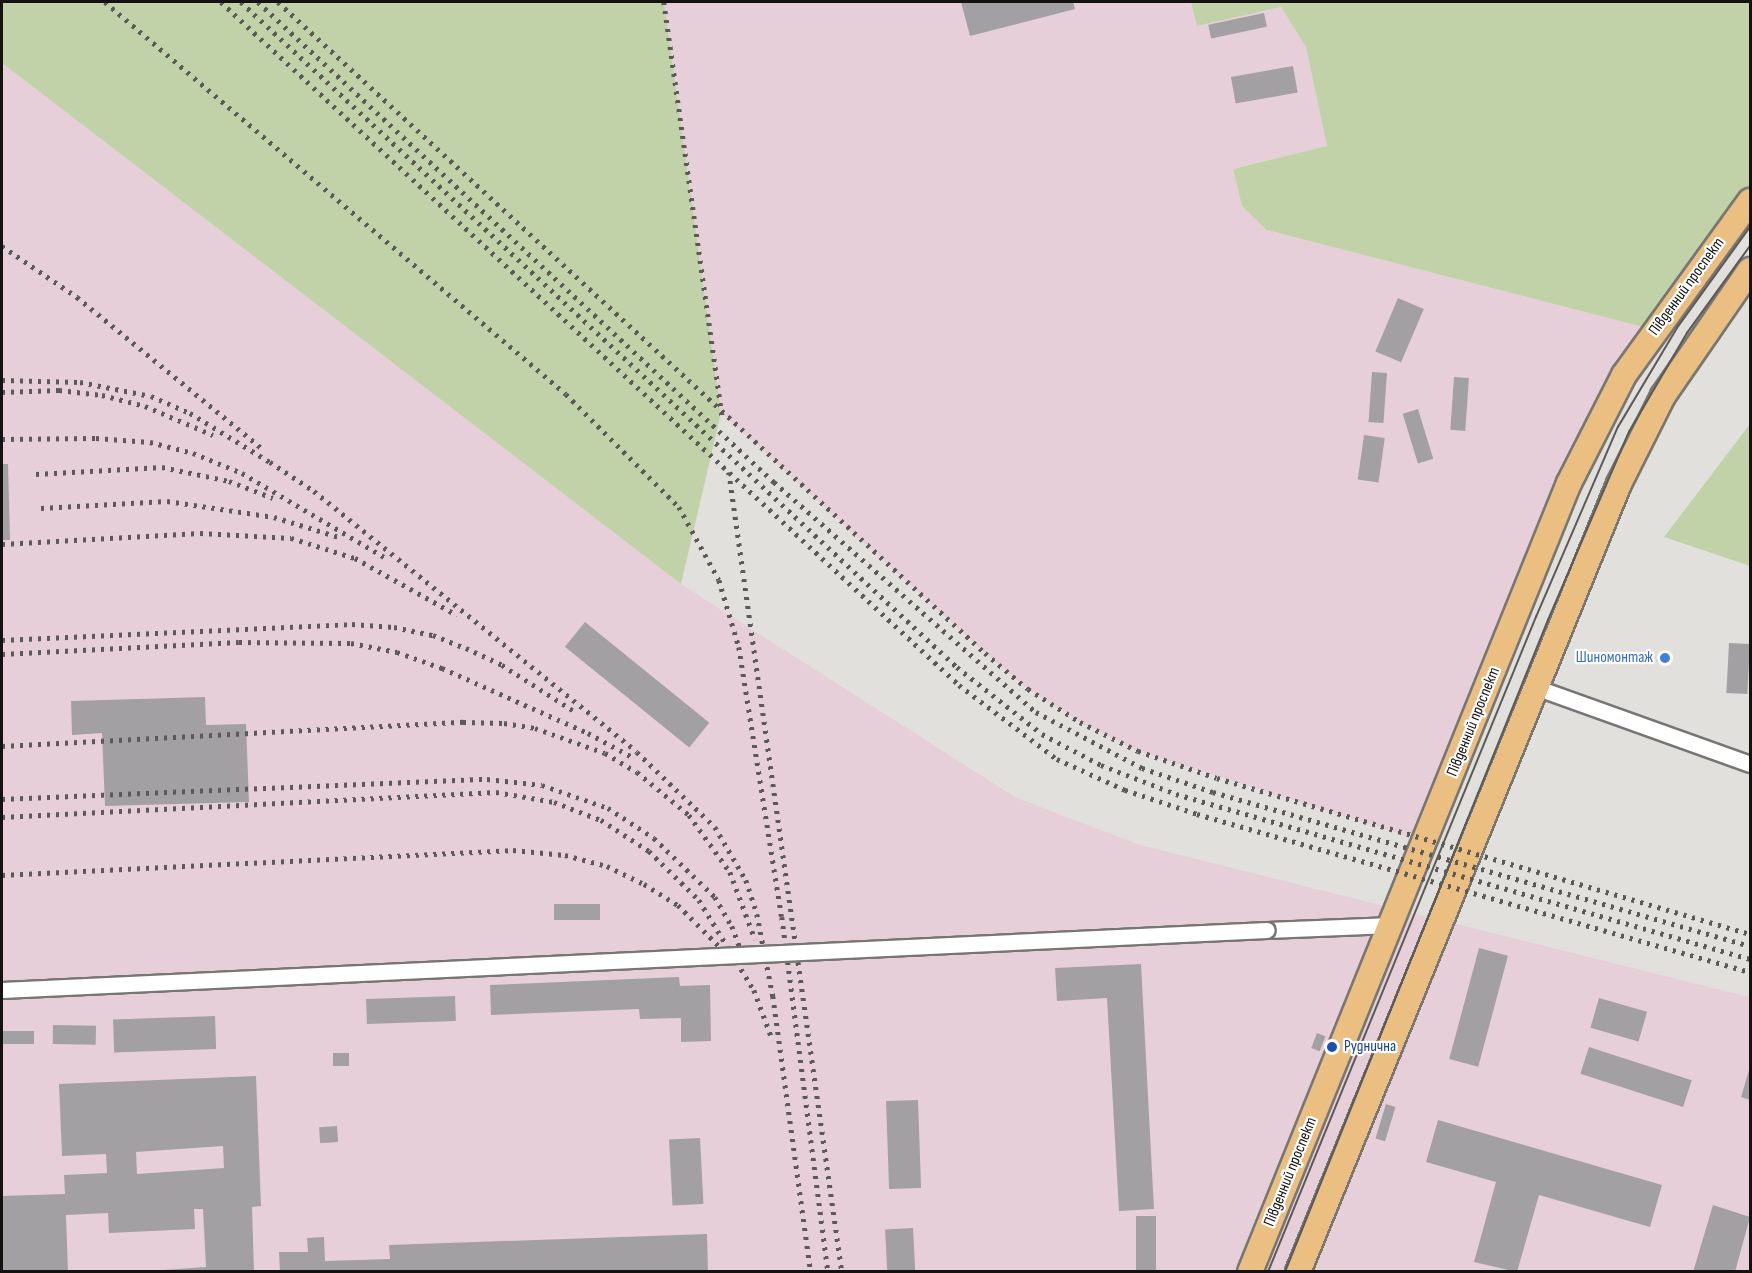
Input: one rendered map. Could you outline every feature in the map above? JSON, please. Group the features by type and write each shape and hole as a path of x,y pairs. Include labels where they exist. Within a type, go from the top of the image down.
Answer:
{"main road":[{"name":"Південний проспект","path":"1250,1272 1569,483 1605,409 1655,330 1750,201"},
{"path":"1298,1272 1535,687 1636,446 1664,396 1750,270"}],"street":[{"path":"1535,687 1750,764"},
{"path":"2,990 1392,925"}],"shaded area":[{"path":"664,2 1191,2 1198,26 1281,7 1306,47 1327,146 1233,169 1242,206 1267,230 1655,330 1624,375 1426,842 1138,751 1080,722 1028,689 985,653 721,413"},
{"path":"2,63 681,584 1015,797 1140,845 1750,997 1750,1271 2,1271"}],"green space":[{"path":"2,2 664,2 721,413 681,584 2,63"},
{"path":"1191,2 1750,2 1750,201 1655,330 1267,230 1242,206 1233,169 1327,146 1306,47 1281,7 1197,26"},
{"path":"1750,424 1750,566 1664,537"}],"building":[{"path":"961,2 1073,2 1075,9 970,36"},
{"path":"1264,13 1267,27 1211,39 1208,25"},
{"path":"1293,66 1298,93 1236,104 1231,77"},
{"path":"1398,298 1424,309 1401,362 1375,351"},
{"path":"1372,372 1387,373 1383,423 1369,422"},
{"path":"1454,377 1469,378 1465,431 1450,430"},
{"path":"1418,409 1433,459 1418,463 1403,414"},
{"path":"1364,435 1385,438 1379,482 1358,480"},
{"path":"2,464 8,464 10,540 2,540"},
{"path":"585,622 709,723 689,748 565,647"},
{"path":"1729,643 1750,644 1747,694 1726,693"},
{"name":"Шиномонтаж","path":"1662,650 1672,655 1666,666 1657,661"},
{"path":"205,697 206,725 246,724 249,802 105,806 102,733 72,735 71,701"},
{"path":"554,904 600,904 600,920 554,920"},
{"path":"1479,948 1508,956 1478,1067 1449,1059"},
{"path":"1141,964 1154,1209 1119,1211 1107,998 1057,1001 1055,968"},
{"path":"679,977 680,986 710,985 711,1041 681,1042 681,1018 640,1019 639,1009 491,1015 490,985"},
{"path":"455,996 456,1021 367,1024 366,999"},
{"path":"1599,998 1647,1012 1639,1042 1590,1028"},
{"path":"215,1016 216,1049 114,1053 113,1020"},
{"path":"53,1025 96,1026 96,1045 53,1044"},
{"path":"2,1031 34,1031 34,1044 2,1044"},
{"path":"1317,1033 1325,1036 1320,1051 1311,1048"},
{"path":"1589,1047 1692,1080 1683,1107 1580,1074"},
{"path":"333,1053 349,1053 349,1066 333,1066"},
{"path":"1750,1067 1750,1100 1741,1097"},
{"path":"256,1076 261,1206 252,1207 254,1272 135,1272 206,1267 203,1209 194,1209 195,1229 109,1233 108,1213 66,1215 68,1272 2,1272 2,1196 65,1194 64,1175 107,1173 106,1154 62,1156 59,1084","holes":["223,1146 224,1168 137,1174 136,1152"]},
{"path":"918,1100 921,1188 889,1189 886,1101"},
{"path":"1386,1104 1396,1107 1385,1141 1375,1138"},
{"path":"1438,1120 1662,1185 1650,1227 1539,1195 1517,1272 1474,1262 1496,1182 1426,1162"},
{"path":"337,1126 338,1142 320,1143 319,1127"},
{"path":"700,1138 703,1204 672,1206 669,1140"},
{"path":"1713,1205 1750,1217 1735,1272 1693,1272"},
{"path":"1136,1216 1156,1216 1156,1272 1136,1272"},
{"path":"913,1228 915,1272 887,1272 885,1229"},
{"path":"707,1234 708,1272 280,1272 279,1252 308,1252 307,1238 324,1237 325,1261 390,1259 389,1245"}],"tram line":[{"path":"1268,1272 1536,617 1618,427 1677,328 1750,227"},
{"path":"1285,1272 1548,620 1629,432 1687,333 1750,246"}],"railway":[{"path":"105,2 566,394 679,507 719,580 739,647 782,917 828,1272"},
{"path":"221,2 959,685 1057,759 1125,790 1197,814 1750,972"},
{"path":"241,2 957,667 1042,734 1101,765 1176,794 1750,959"},
{"path":"258,2 774,482 1036,712 1142,768 1213,792 1750,946"},
{"path":"278,2 985,653 1028,689 1080,722 1138,751 1217,778 1750,934"},
{"path":"664,2 722,416"},
{"path":"2,246 77,297 263,449"},
{"path":"2,380 80,382 151,396 190,413 270,462 314,491 637,752 715,827 746,880 757,914 773,996 811,1272"},
{"path":"2,392 59,390 102,395 145,406 213,435"},
{"path":"2,439 96,438 150,442 193,453 242,473 384,557"},
{"path":"36,474 162,467 229,481 273,498"},
{"path":"729,472 842,1272"},
{"path":"41,508 167,501 274,517 342,538"},
{"path":"2,544 200,533 291,538 355,558 457,615"},
{"path":"2,640 352,624 394,627 433,635 466,648 502,665 574,711"},
{"path":"2,654 239,642 351,643 397,652 442,668 588,733 634,758"},
{"path":"2,746 463,722 504,723 535,728 605,753 637,772 689,815 730,872 755,939"},
{"path":"2,799 487,779 542,785 608,808 654,838 715,897 732,926 747,967"},
{"path":"2,817 496,792 554,802 601,820 649,851 699,900 754,990 773,1041"},
{"path":"2,875 513,850 565,855 607,866 644,884 678,905 727,954"}],"place":[{"name":"Шиномонтаж","path":"1665,658"},
{"name":"Руднична","path":"1332,1047"}]}
